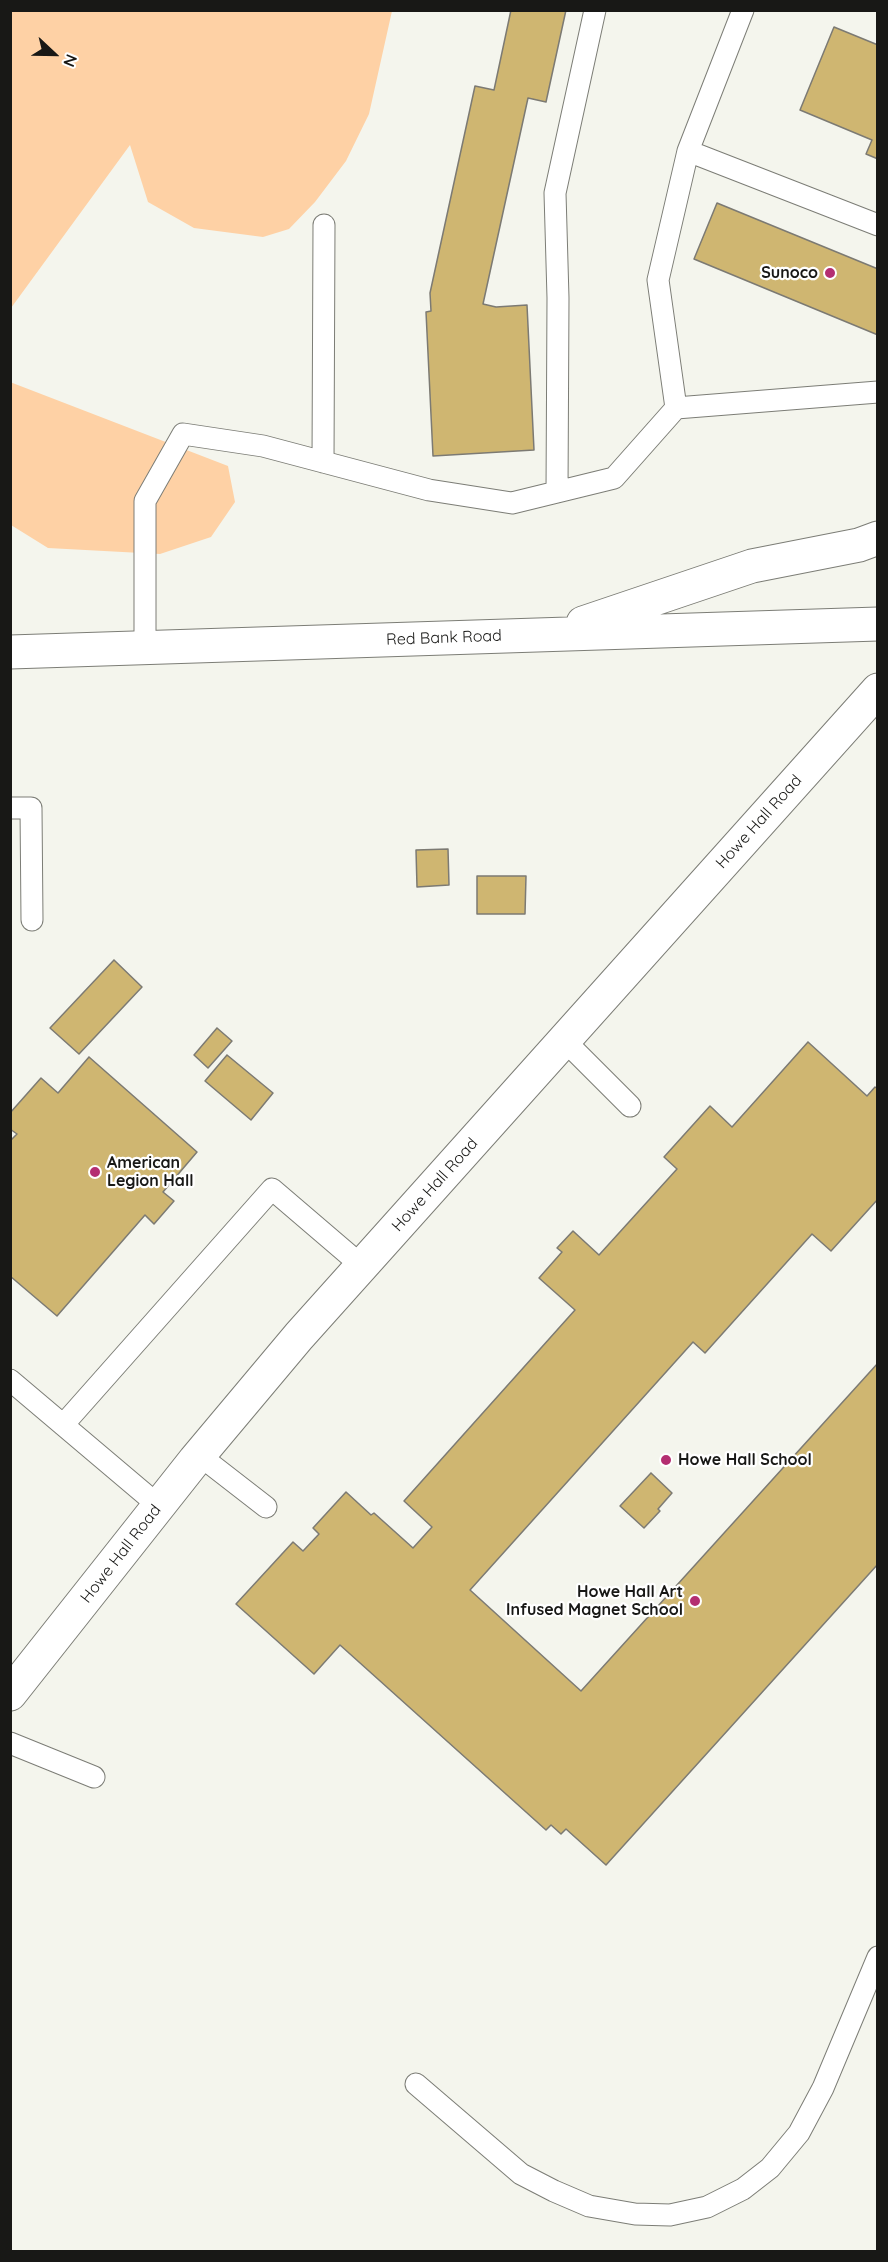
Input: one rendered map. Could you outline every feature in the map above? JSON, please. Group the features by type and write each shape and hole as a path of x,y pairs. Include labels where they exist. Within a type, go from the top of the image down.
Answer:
{"street":[{"path":"549,634 752,566 859,545 878,538"},
{"name":"Red Bank Road","path":"14,658 145,647 878,624"},
{"name":"Howe Hall Road","path":"10,1694 199,1455 299,1336 878,690"}],"lane":[{"path":"557,492 558,298 555,193 595,10"},
{"path":"676,408 658,280 688,151 743,10"},
{"path":"688,151 878,225"},
{"path":"322,462 324,225"},
{"path":"145,647 145,501 183,434 263,446 429,490 512,503 614,478 676,408 878,392"},
{"path":"10,808 31,808 32,920"},
{"path":"565,1041 630,1106"},
{"path":"63,1425 272,1190 362,1266"},
{"path":"10,1380 159,1506"},
{"path":"199,1455 266,1507"},
{"path":"10,1743 94,1777"},
{"path":"416,2084 521,2174 562,2195 589,2206 635,2214 670,2215 707,2207 743,2189 770,2168 800,2133 823,2088 878,1957"}],"shaded area":[{"path":"11,10 392,11 369,114 346,161 315,202 289,229 263,237 194,228 148,202 130,145 11,308"},
{"path":"10,382 228,466 235,502 211,537 160,554 48,548 11,525"}],"building":[{"path":"511,10 566,10 546,102 528,98 483,304 496,307 527,305 534,450 433,456 426,312 431,311 430,293 475,86 494,90"},
{"path":"834,27 878,45 878,159 866,154 872,140 800,110"},
{"path":"717,203 878,269 878,335 694,259"},
{"path":"448,849 449,885 417,887 416,850"},
{"path":"477,876 526,876 525,914 477,914"},
{"path":"114,960 142,987 79,1054 50,1028"},
{"path":"217,1028 232,1041 208,1068 194,1055"},
{"path":"808,1042 867,1096 875,1087 878,1089 878,1199 831,1251 812,1234 705,1353 693,1342 470,1590 581,1691 878,1363 878,1564 606,1865 566,1829 561,1834 551,1825 546,1830 340,1645 314,1674 236,1604 293,1542 303,1551 319,1534 313,1528 346,1492 371,1515 374,1513 413,1548 432,1527 404,1501 575,1310 539,1278 562,1252 557,1248 573,1231 599,1255 677,1169 664,1157 710,1106 732,1127"},
{"path":"227,1055 273,1093 251,1120 205,1081"},
{"name":"American Legion Hall","path":"89,1057 197,1152 163,1192 174,1201 154,1224 145,1215 57,1316 10,1276 10,1141 17,1134 10,1129 10,1113 41,1078 58,1093"},
{"path":"651,1473 672,1493 658,1509 660,1511 644,1528 620,1506"}],"place":[{"name":"Sunoco","path":"830,273"},
{"name":"American Legion Hall","path":"95,1172"},
{"name":"Howe Hall School","path":"666,1460"},
{"name":"Howe Hall Art Infused Magnet School","path":"695,1601"}]}
